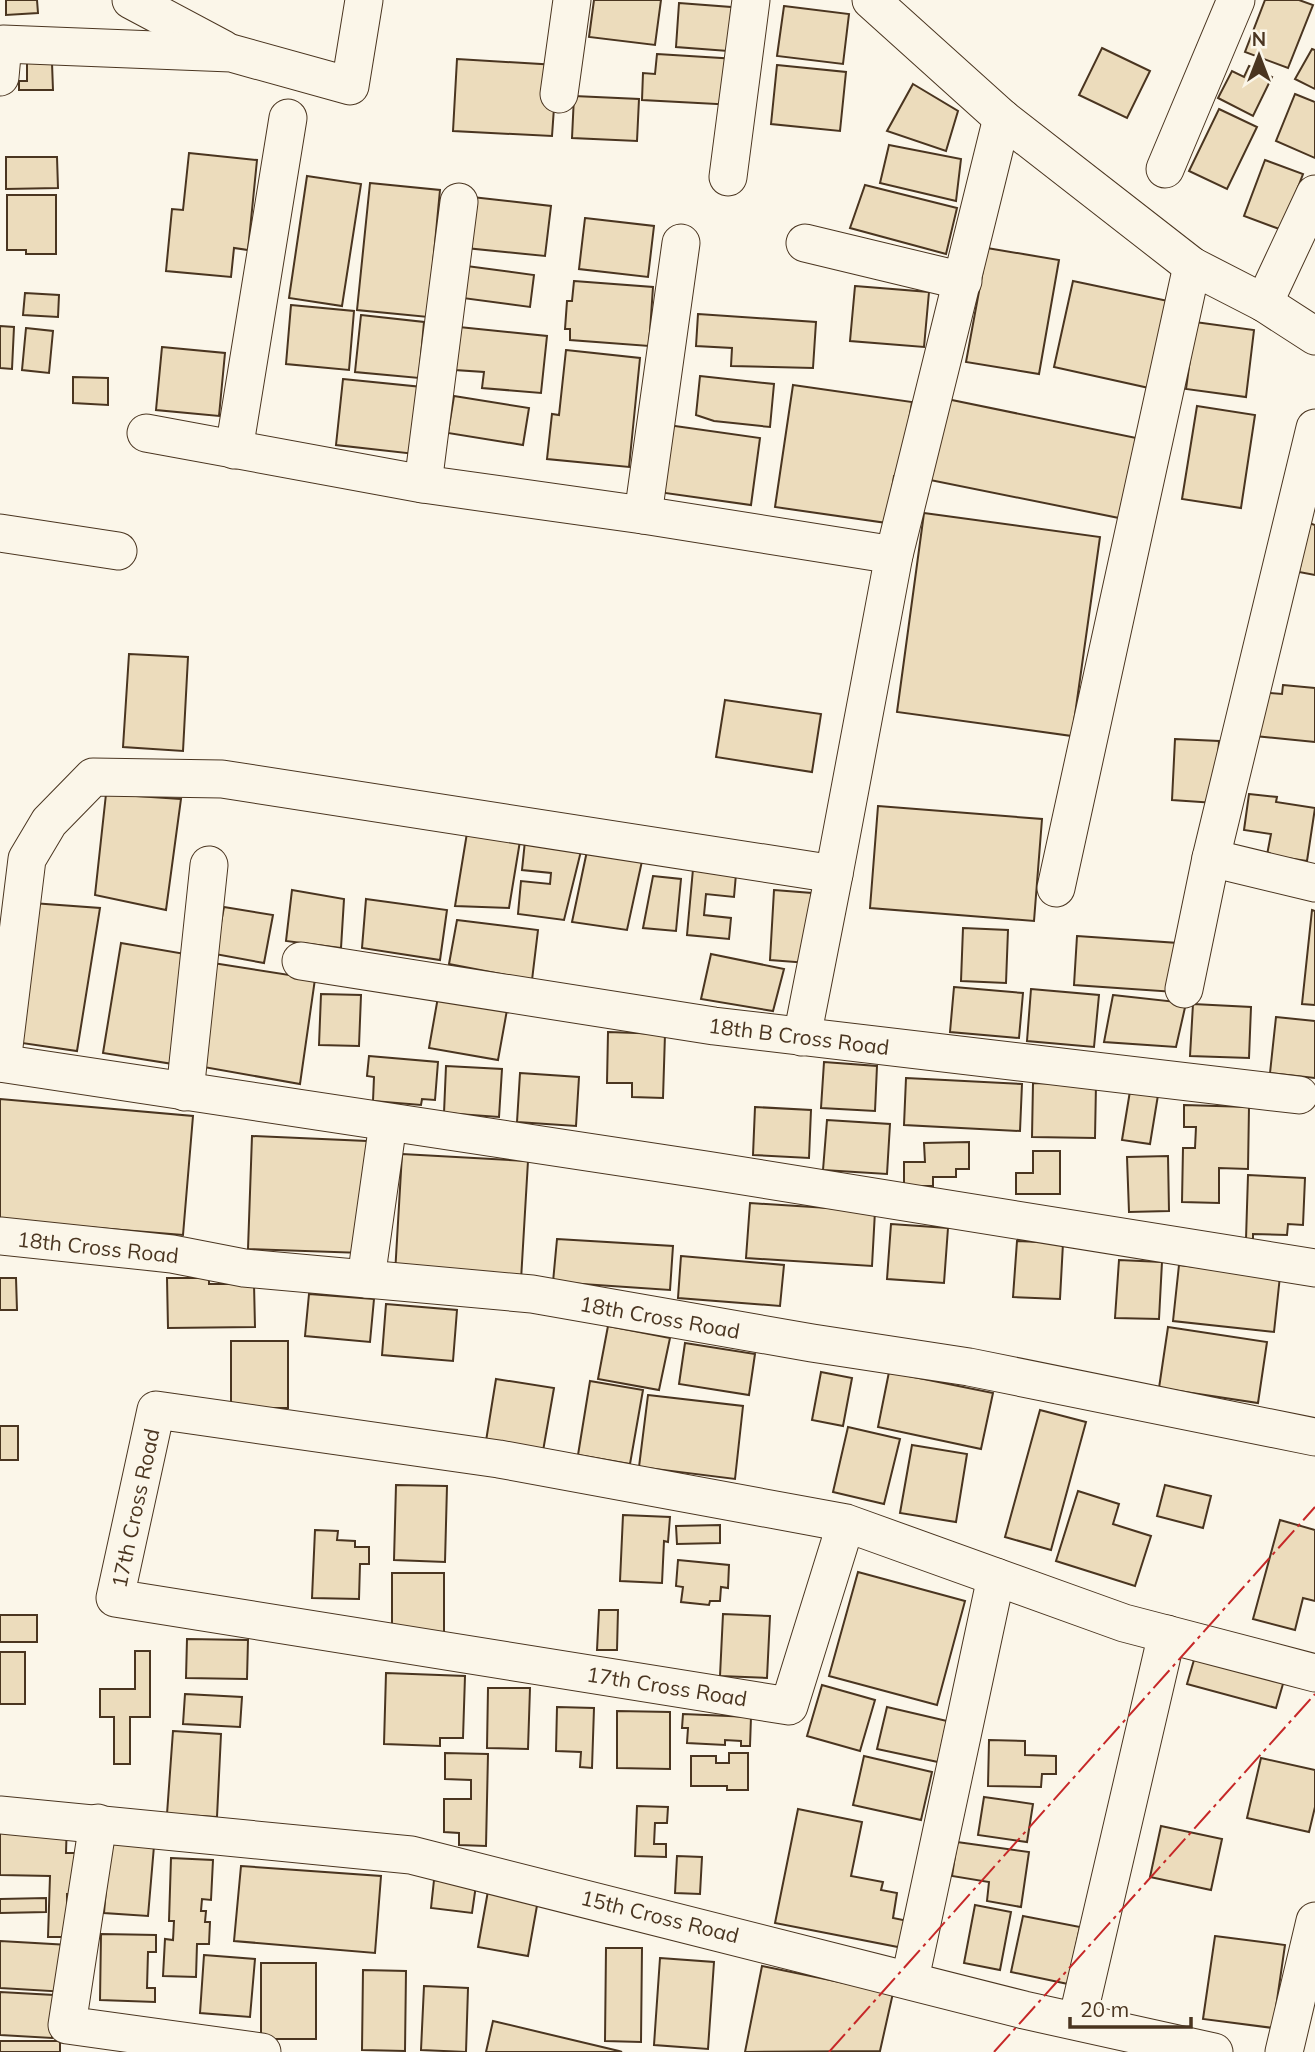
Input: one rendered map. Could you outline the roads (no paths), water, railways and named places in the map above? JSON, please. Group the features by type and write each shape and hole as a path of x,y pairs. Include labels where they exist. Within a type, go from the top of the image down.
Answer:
{"street":[{"path":"131,0 230,53 349,86 364,0"},
{"path":"559,94 572,0"},
{"path":"727,177 751,0"},
{"path":"871,0 1002,118 1192,266 1264,303 1315,336"},
{"path":"1165,169 1237,0"},
{"path":"0,77 3,44 230,53"},
{"path":"234,450 288,118"},
{"path":"802,1037 894,555 1002,118"},
{"path":"1264,303 1315,194"},
{"path":"423,484 459,202"},
{"path":"643,515 681,243"},
{"path":"805,243 963,281"},
{"path":"1056,888 1192,266"},
{"path":"1184,989 1211,858 1315,428"},
{"path":"146,433 423,484 643,515 894,555"},
{"path":"0,533 118,551"},
{"path":"834,874 222,779 93,778 49,822 27,859 1,1063 388,1124 719,1172 1315,1268"},
{"path":"1211,858 1315,883"},
{"path":"185,1092 209,865"},
{"name":"18th B Cross Road","path":"301,961 802,1037 1299,1095"},
{"path":"366,1279 388,1124"},
{"name":"18th Cross Road","path":"0,1236 172,1254 244,1268 532,1294 812,1343 970,1367 1315,1437"},
{"name":"17th Cross Road","path":"846,1523 789,1706 116,1598 156,1410 499,1459 846,1523 1124,1623 1315,1673"},
{"path":"910,1979 996,1577"},
{"path":"1077,2021 1167,1634"},
{"name":"15th Cross Road","path":"0,1815 411,1855 1077,2021 1214,2052"},
{"path":"98,1823 68,2025 262,2052"},
{"path":"1284,2052 1315,1921"}]}
